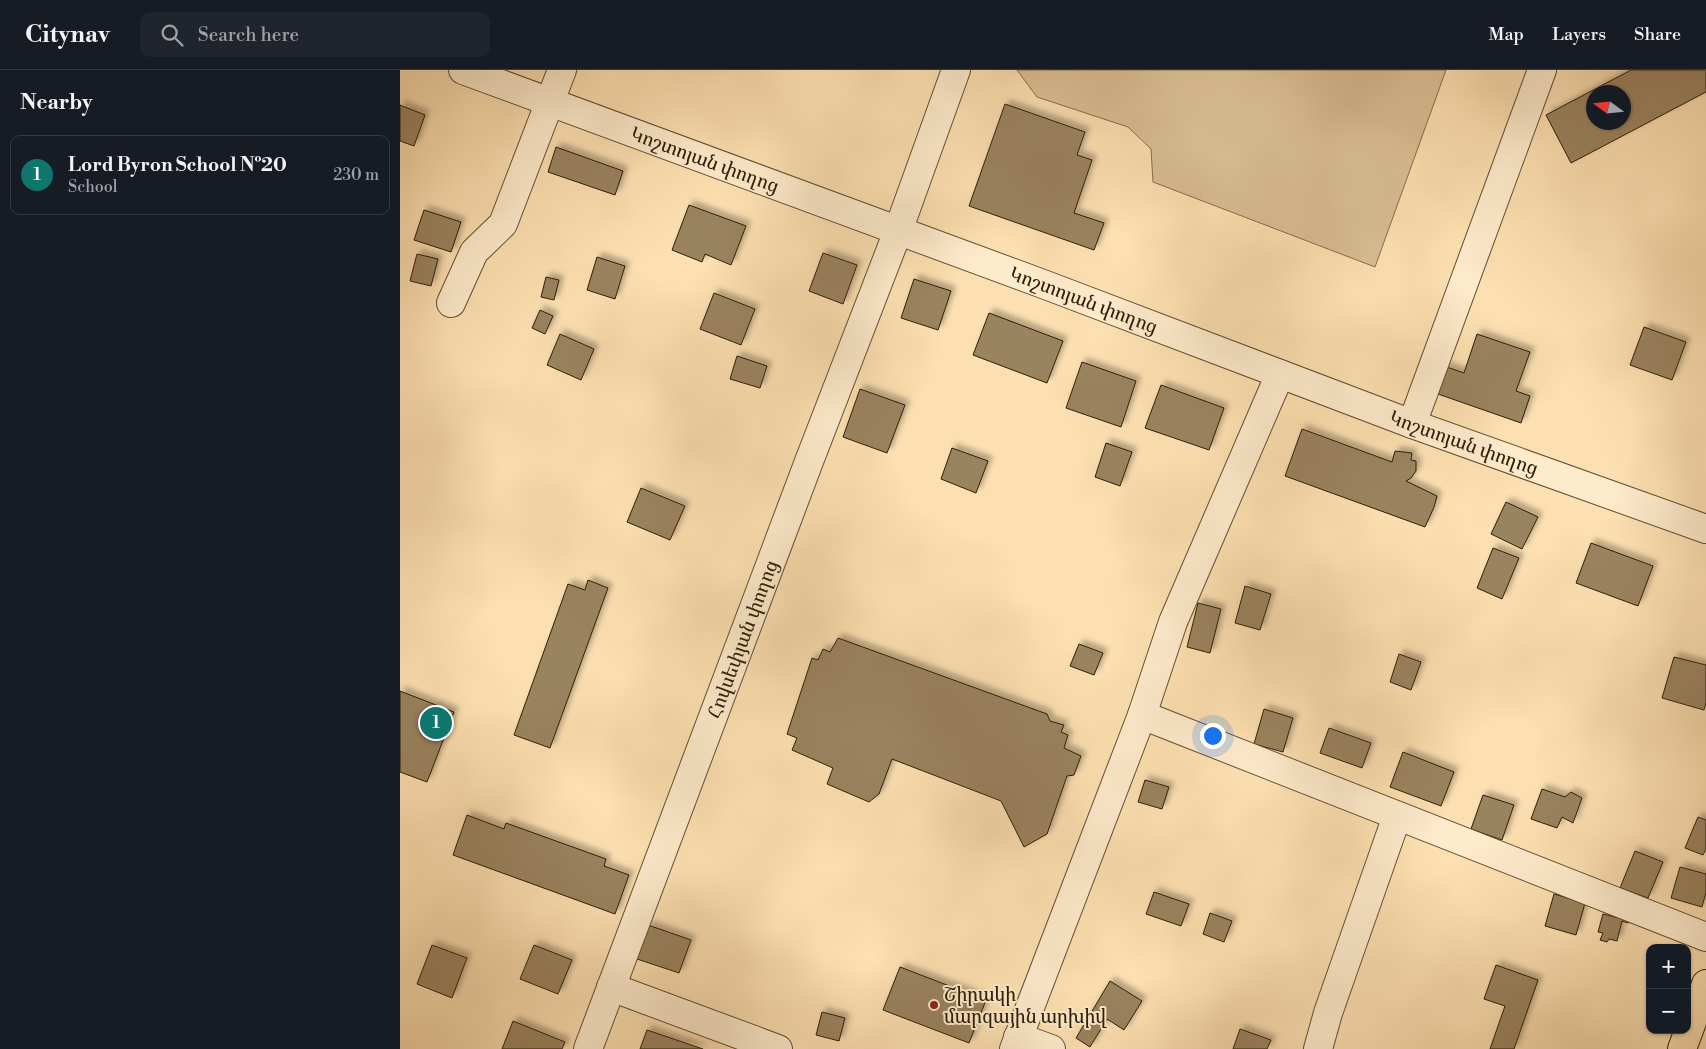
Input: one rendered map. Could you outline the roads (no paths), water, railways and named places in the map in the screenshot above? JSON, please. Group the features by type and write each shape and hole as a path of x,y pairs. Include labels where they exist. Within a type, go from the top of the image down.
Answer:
{"main road":[{"path":"1682,1049 1706,984"}],"street":[{"name":"Կոշտոյան փողոց","path":"462,70 1412,424 1706,529"},
{"path":"451,303 474,252 504,224 562,70"},
{"name":"Հովսեփյան փողոց","path":"588,1049 808,464 898,231 956,70"},
{"path":"1412,424 1542,70"},
{"path":"1051,1049 1016,1043 1142,715 1173,622 1280,374"},
{"path":"1142,715 1706,937"},
{"path":"1318,1049 1328,1013 1397,816"},
{"path":"612,987 778,1049"}],"place":[{"name":"Lord Byron School №20","path":"436,723"},
{"name":"Շիրակի մարզային արխիվ","path":"934,1005"}]}
